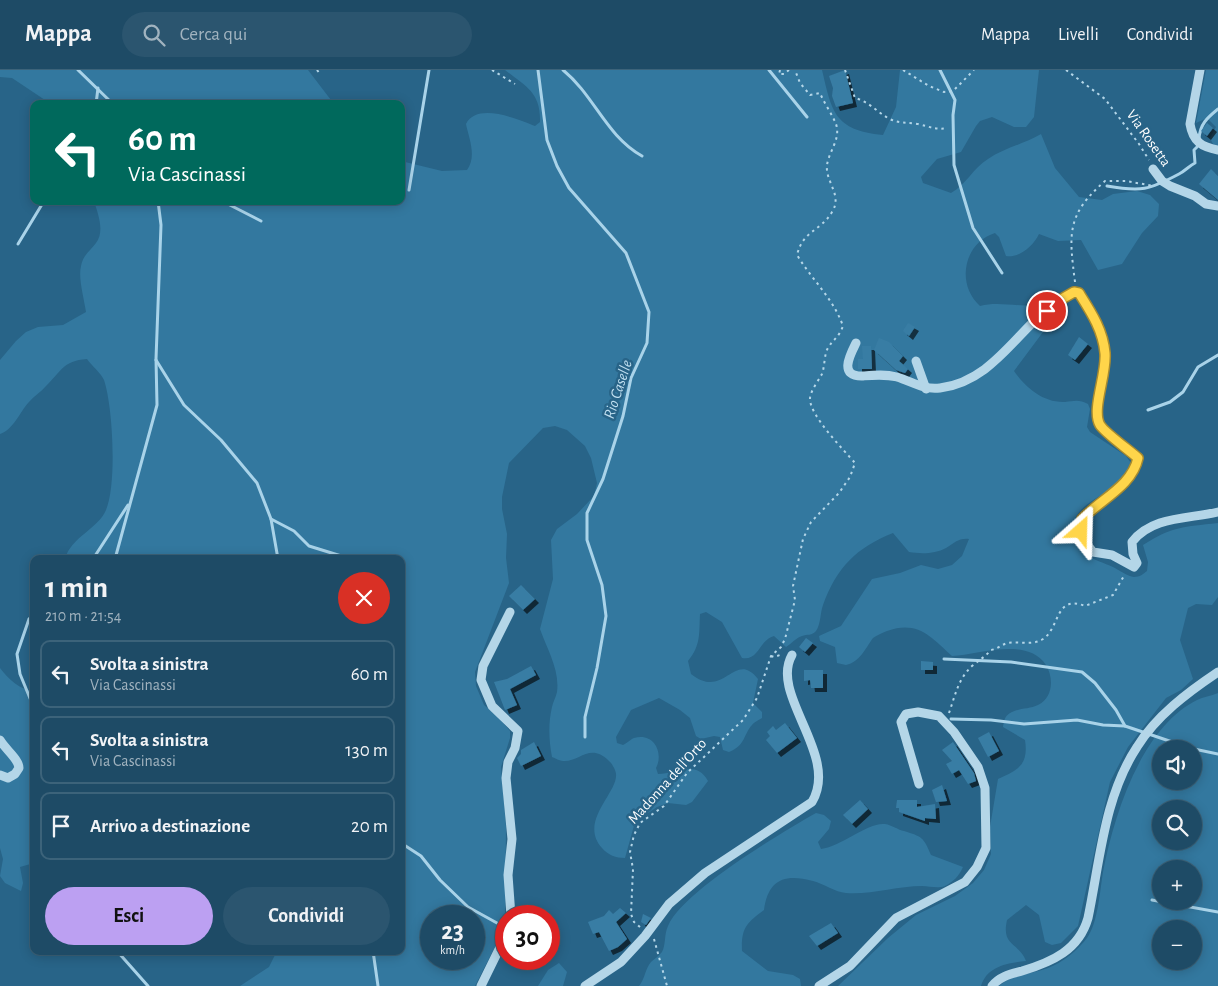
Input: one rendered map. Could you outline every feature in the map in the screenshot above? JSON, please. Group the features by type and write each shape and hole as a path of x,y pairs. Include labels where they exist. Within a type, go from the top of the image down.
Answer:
{"street":[{"path":"1200,74 1190,124 1192,133 1198,143 1218,150"},
{"name":"Via Rosetta","path":"1153,169 1162,181 1170,186 1195,196 1206,204 1218,206"},
{"path":"856,343 847,366 850,372 856,376 882,374 898,378 926,390 952,386 976,376 1013,346 1022,333 1060,300 1074,292 1079,293 1097,321 1105,353 1102,387 1095,411 1100,426 1138,458 1136,470 1118,489 1082,519 1081,531 1085,542 1093,552 1112,555 1134,567 1137,563 1132,542 1137,535 1177,516 1200,516 1218,512"},
{"path":"916,361 926,390"},
{"path":"510,612 483,666 481,680 492,706 518,731 515,748 508,762 506,778 512,839 508,875 510,905"},
{"path":"585,986 621,962 645,936 668,904 705,873 812,802 819,790 819,771 800,714 788,686 787,664 792,655"},
{"path":"992,986 1006,975 1044,964 1063,954 1072,948 1085,931 1104,830 1117,787 1137,747 1166,712 1218,672"},
{"path":"819,986 850,966 896,918 953,890 965,882 978,867 986,848 985,788 978,767 939,716 918,712 906,714 901,722 919,784"},
{"path":"0,740 19,764 18,771 13,776 5,778 0,775"},
{"path":"482,986 495,958"}],"path":[{"path":"317,70 320,74"},
{"path":"492,70 515,84"},
{"path":"780,70 778,74 784,74 789,70"},
{"name":"Madonna dell'Orto","path":"645,936 631,914 633,869 630,852 634,835 640,823 664,806 671,793 687,773 743,720 757,698 771,656 781,647 785,638 795,600 793,586 803,539 812,522 839,493 850,477 855,463 840,445 832,440 827,428 816,417 811,406 810,396 822,373 828,348 838,338 843,326 829,297 814,280 797,255 800,243 808,232 822,226 833,212 837,202 835,190 828,178 827,164 834,150 836,124 820,93 810,95 800,83 795,70"},
{"path":"845,70 855,98 861,99 886,117 895,122 918,124 934,130 948,128"},
{"path":"903,70 944,92 953,91 974,70"},
{"name":"Via Rosetta","path":"1066,70 1105,99 1139,144 1153,169"},
{"path":"1074,292 1071,242 1074,218 1080,205 1105,181 1126,181 1157,186 1153,169"},
{"path":"946,723 960,683 972,666 982,660 991,650 998,649 1007,643 1041,640 1053,630 1058,614 1066,605 1077,603 1085,606 1113,595 1128,564"},
{"path":"651,927 667,986"}],"shaded area":[{"path":"0,70 308,70 331,100 45,100 12,78 0,77"},
{"path":"505,70 822,70 829,97 838,116 854,129 883,135 896,107 900,70 1039,70 1034,117 1026,127 1014,127 992,117 980,121 961,152 937,159 921,177 923,183 951,193 961,186 988,159 1041,134 1055,168 1079,197 1102,200 1113,194 1137,191 1150,195 1159,204 1158,216 1142,233 1122,264 1098,270 1081,240 1058,241 1039,234 1026,250 1016,255 1006,256 999,237 995,233 984,238 976,246 966,265 968,287 972,297 980,306 994,304 1035,305 1046,315 1049,324 1014,371 1018,377 1035,393 1049,400 1057,402 1079,401 1088,404 1090,409 1087,427 1090,432 1126,456 1133,466 1120,483 1090,502 1076,518 1073,537 1080,550 1092,558 1136,577 1147,571 1148,562 1143,545 1162,534 1179,528 1218,523 1218,597 1212,605 1196,604 1188,608 1180,640 1193,679 1181,690 1166,698 1128,747 1110,782 1078,926 1061,943 1052,945 1045,942 1039,915 1026,905 1007,920 1006,935 1026,961 1012,963 993,970 984,979 981,986 838,986 888,938 916,915 955,896 973,883 984,870 991,854 990,827 998,779 1020,766 1026,749 1025,740 1003,727 1004,720 1012,712 1043,702 1047,698 1051,687 1049,670 1046,665 1038,656 1027,651 1002,649 952,656 923,632 916,629 898,628 873,638 859,658 846,665 837,663 835,647 820,641 819,636 841,626 872,579 900,573 921,565 938,569 952,565 962,556 969,539 959,540 937,551 923,553 909,552 893,533 868,545 849,560 835,580 822,608 819,625 814,633 796,639 786,647 774,636 769,638 756,653 748,658 742,658 722,622 706,612 700,614 697,644 688,661 691,674 703,681 712,682 721,680 735,671 742,669 750,671 758,679 753,703 762,712 762,718 753,724 741,743 729,752 723,750 720,737 714,736 701,739 696,736 690,718 659,698 631,710 616,737 617,743 623,745 634,738 647,738 656,745 658,750 659,756 656,768 658,774 692,769 703,774 708,781 692,802 686,805 668,803 657,807 635,822 625,858 612,856 602,848 596,838 594,828 596,818 615,782 616,774 614,767 596,753 585,754 569,761 560,761 552,757 550,745 550,720 552,705 557,692 557,676 540,629 553,579 551,540 557,529 577,514 594,496 597,483 591,458 585,446 567,430 555,426 543,428 509,463 502,497 502,509 507,534 506,558 509,583 475,672 476,686 484,705 510,731 510,738 501,767 506,827 505,905 495,905 495,947 485,966 485,905 420,905 420,970 483,970 475,986 240,986 269,967 275,955 405,955 405,555 66,555 78,539 102,517 109,498 113,465 110,408 104,380 87,359 67,364 25,406 13,425 0,434 0,360 26,332 38,327 63,325 86,312 80,271 83,259 99,238 100,222 95,205 405,205 405,162 442,171 467,170 472,153 466,124 471,117 488,113 498,114 535,126 540,122 540,112 538,103 530,91"},
{"path":"1206,70 1218,70 1218,146 1213,144 1210,138 1216,127 1207,118 1196,123"},
{"path":"0,668 15,683 24,689 30,690 30,864 20,867 23,883 21,891 5,883 0,876 3,859 0,848"},
{"path":"1218,693 1218,986 999,986 1010,979 1059,963 1083,943 1091,932 1114,825 1133,775 1152,743 1152,790 1202,790 1202,740 1154,740 1177,713 1197,700"},
{"path":"816,813 824,815 831,821 829,829 818,842 821,849 837,844 878,824 885,824 918,836 924,841 931,855 963,867 953,881 945,886 913,886 864,893 846,893 803,879 794,878 779,881 769,892 764,910 746,927 742,937 742,951 768,971 793,975 800,979 801,986 639,986 651,962 662,952 668,926 677,912 693,896 734,864"},
{"path":"560,964 567,972 563,986 538,986 548,970 560,970"}],"building":[{"path":"845,70 853,103 836,107 829,76"},
{"path":"1207,123 1213,128 1207,136 1201,131"},
{"path":"1211,169 1218,176 1218,200 1199,184"},
{"path":"908,323 915,327 909,336 903,331"},
{"path":"1079,337 1088,344 1075,360 1068,355"},
{"path":"879,338 889,342 903,356 899,361 908,369 905,373 896,370 874,350"},
{"path":"862,346 871,346 872,369 858,369 858,359 863,359"},
{"path":"521,585 535,599 523,610 509,596"},
{"path":"806,638 813,643 805,652 799,647"},
{"path":"921,661 933,662 933,670 921,670"},
{"path":"531,666 536,675 510,689 517,705 505,710 494,682 507,679"},
{"path":"804,670 823,670 823,688 811,688 810,680 804,681"},
{"path":"785,723 797,738 777,753 766,740 770,736 767,732 773,726 776,730"},
{"path":"989,732 999,751 988,757 978,738"},
{"path":"534,742 541,756 521,766 517,758 521,754 521,750"},
{"path":"953,742 974,773 976,781 968,784 959,770 952,774 946,764 952,761 942,750"},
{"path":"942,785 947,801 936,802 932,790"},
{"path":"860,800 868,809 852,824 843,815"},
{"path":"897,800 917,800 917,807 935,804 936,819 925,818 925,821 899,812 899,808 896,808"},
{"path":"620,908 626,913 616,922 627,939 618,947 609,951 599,932 593,934 588,922 604,916 609,910 613,914"},
{"path":"643,914 651,918 646,925 641,922"},
{"path":"831,923 838,933 817,946 809,936"}],"waterway":[{"path":"78,70 109,100"},
{"path":"409,190 429,70"},
{"name":"Rio Caselle","path":"538,70 547,140 557,166 569,188 626,253 649,312 647,343 631,378 623,416 603,479 587,513 587,540 602,585 606,616 597,668 585,717 585,737"},
{"name":"Rio Caselle","path":"563,70 574,80 619,138 642,156"},
{"name":"Rio Caselle","path":"769,70 807,117"},
{"path":"940,70 955,100 953,115 954,165 973,228 1002,273"},
{"path":"96,100 98,88"},
{"path":"1199,139 1205,122 1218,109"},
{"path":"1107,186 1137,189 1160,183 1181,173 1195,163 1194,150 1197,147"},
{"path":"18,244 42,205"},
{"path":"116,555 157,405 156,359 161,225 158,205"},
{"path":"230,205 261,221"},
{"path":"1148,410 1170,402 1183,392 1198,367 1218,355"},
{"path":"156,360 184,405 221,440 257,483 271,519 277,555"},
{"path":"96,555 128,505"},
{"path":"271,519 294,531 309,546 338,555"},
{"path":"30,618 17,654 20,674 30,698"},
{"path":"944,659 1011,662 1082,672 1095,683 1116,710 1125,726 1166,740"},
{"path":"951,719 991,720 1024,724 1077,720 1103,725 1125,726"},
{"path":"1202,751 1218,754"},
{"path":"405,846 421,856 440,880 468,907 495,922"},
{"path":"1202,909 1218,912"},
{"path":"121,955 148,986"},
{"path":"374,955 378,986"}],"route":[{"path":"1047,311 1060,300 1074,292 1079,293 1097,321 1105,353 1102,387 1095,411 1100,426 1138,458 1136,470 1118,489 1089,511 1082,519 1081,531"}]}
